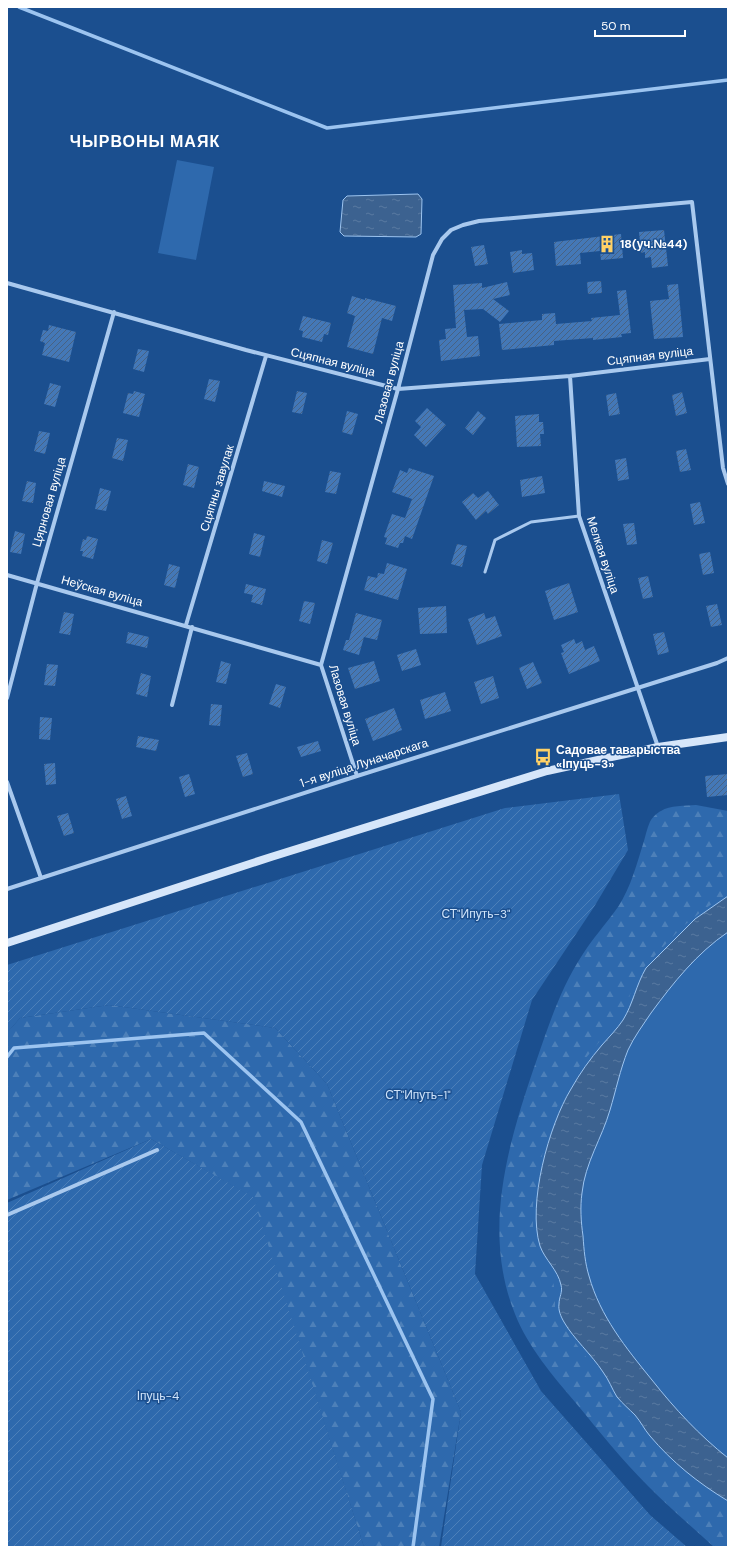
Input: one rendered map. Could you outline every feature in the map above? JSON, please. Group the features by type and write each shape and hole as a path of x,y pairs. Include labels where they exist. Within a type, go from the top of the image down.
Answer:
{"street":[{"name":"Лазовая вуліца","path":"357,776 321,665 398,389 433,255 442,239 451,230 462,225 479,221 692,202 710,359"},
{"name":"Сцяпная вуліца","path":"7,283 266,356 398,389 570,376 710,359"},
{"name":"Цярновая вуліца","path":"7,698 37,583 114,312"},
{"name":"Сцяпны завулак","path":"186,625 266,356"},
{"path":"710,359 723,468 728,484"},
{"name":"Мелкая вуліца","path":"570,376 580,516 658,747"},
{"name":"Неўская вуліца","path":"7,575 186,625 321,665"},
{"path":"172,705 192,627"},
{"name":"1-я вуліца Луначарскага","path":"7,889 728,658"},
{"path":"7,943 271,857 558,768 658,747 728,737"},
{"path":"7,782 41,878"},
{"path":"7,1215 156,1150"}],"lane":[{"path":"485,572 495,540 531,522 580,516"}],"green space":[{"path":"177,160 214,167 196,260 158,253"},
{"path":"619,794 628,850 594,907 532,1000 482,1165 475,1274 541,1391 650,1515 687,1547 441,1547 461,1412 327,1084 275,1028 109,1005 20,1018 7,1033 7,965 505,808"},
{"path":"696,805 728,811 728,893 682,927 643,968 633,986 624,1012 573,1075 553,1115 540,1163 533,1204 533,1234 538,1252 553,1282 555,1291 555,1308 564,1328 602,1378 617,1401 658,1453 686,1480 728,1509 728,1547 714,1547 648,1486 611,1445 550,1371 527,1338 515,1314 505,1282 500,1250 500,1218 503,1185 509,1153 527,1090 561,994 585,950 623,899 633,875 651,820 658,812 665,809 678,806"},
{"path":"728,860 728,1547 545,1341 511,1193 577,988"},
{"path":"109,1005 275,1028 327,1084 461,1412 439,1547 364,1547 252,1197 151,1139 7,1200 7,1033 20,1018"},
{"name":"Іпуць-4","path":"151,1139 253,1197 364,1547 7,1547 7,1203"}],"water":[{"path":"418,194 422,199 421,234 416,237 344,236 340,232 343,200 347,196"},
{"path":"728,896 728,932 706,949 677,980 651,1013 628,1050 620,1072 607,1120 587,1171 582,1193 581,1209 584,1251 589,1276 600,1305 624,1344 661,1391 697,1431 728,1458 728,1501 686,1472 658,1446 635,1415 617,1397 599,1366 568,1328 559,1309 559,1301 562,1290 561,1285 540,1246 536,1209 542,1165 548,1143 563,1104 574,1083 593,1056 623,1020 646,968 695,919"}],"building":[{"path":"664,230 668,266 652,268 651,257 645,258 645,252 641,253 639,232"},
{"path":"621,234 623,258 601,260 600,251 580,253 581,264 556,266 554,242"},
{"path":"484,245 488,264 475,266 471,247"},
{"path":"522,250 522,254 532,253 534,270 513,273 510,252"},
{"path":"601,281 602,293 588,294 587,282"},
{"path":"507,282 510,295 493,299 509,311 500,322 483,309 464,310 467,337 478,336 480,356 441,361 439,340 446,339 445,329 456,328 453,285 482,283 482,288"},
{"path":"678,284 683,337 654,339 650,301 669,299 667,285"},
{"path":"626,290 631,333 621,334 622,337 593,340 593,338 554,341 554,345 502,350 499,324 542,320 542,314 555,313 556,324 592,321 591,318 620,315 617,291"},
{"path":"352,296 396,306 392,321 382,318 373,354 347,347 355,316 347,313"},
{"path":"303,316 331,323 328,335 324,334 322,342 302,337 303,331 299,330"},
{"path":"49,325 76,332 69,362 42,355 45,343 40,341 43,330 48,331"},
{"path":"138,349 149,351 144,372 133,369"},
{"path":"209,379 220,381 215,402 204,399"},
{"path":"50,383 61,386 55,407 44,404"},
{"path":"134,391 145,394 139,417 123,413 128,393 133,394"},
{"path":"297,391 307,393 302,414 292,412"},
{"path":"682,392 687,413 676,416 672,395"},
{"path":"616,393 620,414 609,416 606,395"},
{"path":"427,408 446,425 426,447 414,435 421,427 415,421"},
{"path":"347,411 358,414 352,435 342,432"},
{"path":"478,411 486,418 473,435 465,428"},
{"path":"539,414 539,422 543,422 544,434 540,434 541,446 517,447 515,416"},
{"path":"39,431 50,433 45,454 34,451"},
{"path":"117,438 128,440 123,461 112,458"},
{"path":"686,449 691,470 680,472 676,451"},
{"path":"626,458 629,479 618,481 615,460"},
{"path":"188,464 199,467 194,488 183,485"},
{"path":"409,468 434,476 412,539 405,536 403,543 400,543 398,548 385,544 387,538 384,537 392,514 405,518 412,499 392,492 400,470 407,473"},
{"path":"330,471 341,473 336,494 325,492"},
{"path":"542,476 545,493 522,497 520,480"},
{"path":"27,481 36,483 33,503 22,501"},
{"path":"264,481 285,486 282,497 262,491"},
{"path":"100,488 111,491 106,511 95,509"},
{"path":"488,491 499,505 488,514 486,511 476,520 462,502 473,493 478,498"},
{"path":"700,502 705,523 694,525 690,504"},
{"path":"634,523 637,544 627,545 623,524"},
{"path":"15,531 25,534 21,554 10,552"},
{"path":"254,533 265,536 260,557 249,554"},
{"path":"87,536 98,539 93,559 82,556 83,551 80,551 83,539 86,540"},
{"path":"322,540 333,543 327,564 317,561"},
{"path":"457,544 467,546 462,567 451,564"},
{"path":"710,552 714,573 703,575 699,554"},
{"path":"387,563 407,569 398,600 364,590 368,576 377,578 378,573 384,574"},
{"path":"169,564 180,567 175,588 164,585"},
{"path":"648,576 653,597 643,599 638,578"},
{"path":"569,583 578,612 554,620 545,591"},
{"path":"246,584 266,589 262,605 251,602 253,595 244,593"},
{"path":"304,601 315,603 310,624 299,621"},
{"path":"717,604 722,625 711,627 706,606"},
{"path":"446,606 447,633 420,634 418,608"},
{"path":"64,612 74,614 70,635 59,633"},
{"path":"356,613 382,620 377,640 364,637 359,655 343,650 346,640 349,640"},
{"path":"484,613 486,619 495,616 502,636 477,645 468,619"},
{"path":"128,632 149,637 147,648 126,643"},
{"path":"664,632 669,652 658,655 653,634"},
{"path":"574,639 576,644 582,641 585,650 594,646 600,661 569,674 561,653 564,652 561,645"},
{"path":"416,649 421,665 402,671 397,655"},
{"path":"221,661 231,664 226,684 216,682"},
{"path":"374,661 380,681 355,689 348,668"},
{"path":"533,662 542,683 527,689 519,668"},
{"path":"47,664 58,665 55,686 44,685"},
{"path":"141,673 151,676 147,697 136,694"},
{"path":"493,676 499,698 481,704 474,682"},
{"path":"276,684 286,687 280,708 269,704"},
{"path":"445,692 451,711 425,719 420,700"},
{"path":"211,704 222,705 220,726 209,725"},
{"path":"394,708 402,730 373,741 365,719"},
{"path":"40,717 52,718 50,740 39,739"},
{"path":"138,736 159,740 156,751 136,747"},
{"path":"318,741 321,751 301,757 297,747"},
{"path":"247,753 253,774 243,777 236,756"},
{"path":"55,763 56,784 46,785 44,764"},
{"path":"189,774 195,794 185,797 179,777"},
{"path":"728,774 728,795 707,797 705,776"},
{"path":"126,796 132,816 122,819 116,799"},
{"path":"68,813 74,833 64,836 57,816"}],"waterway":[{"path":"19,7 327,128 728,80"},
{"path":"7,1057 14,1048 204,1033 301,1122 433,1399 413,1547"}],"place":[{"name":"18(уч.№44)","path":"607,244"},
{"name":"Садовае таварыства «Іпуць-3»","path":"543,757"}],"district":[{"name":"ЧЫРВОНЫ МАЯК","path":"145,141"}],"park label":[{"name":"СТ\"Ипуть-3\"","path":"476,914"},
{"name":"СТ\"Ипуть-1\"","path":"418,1095"}]}
